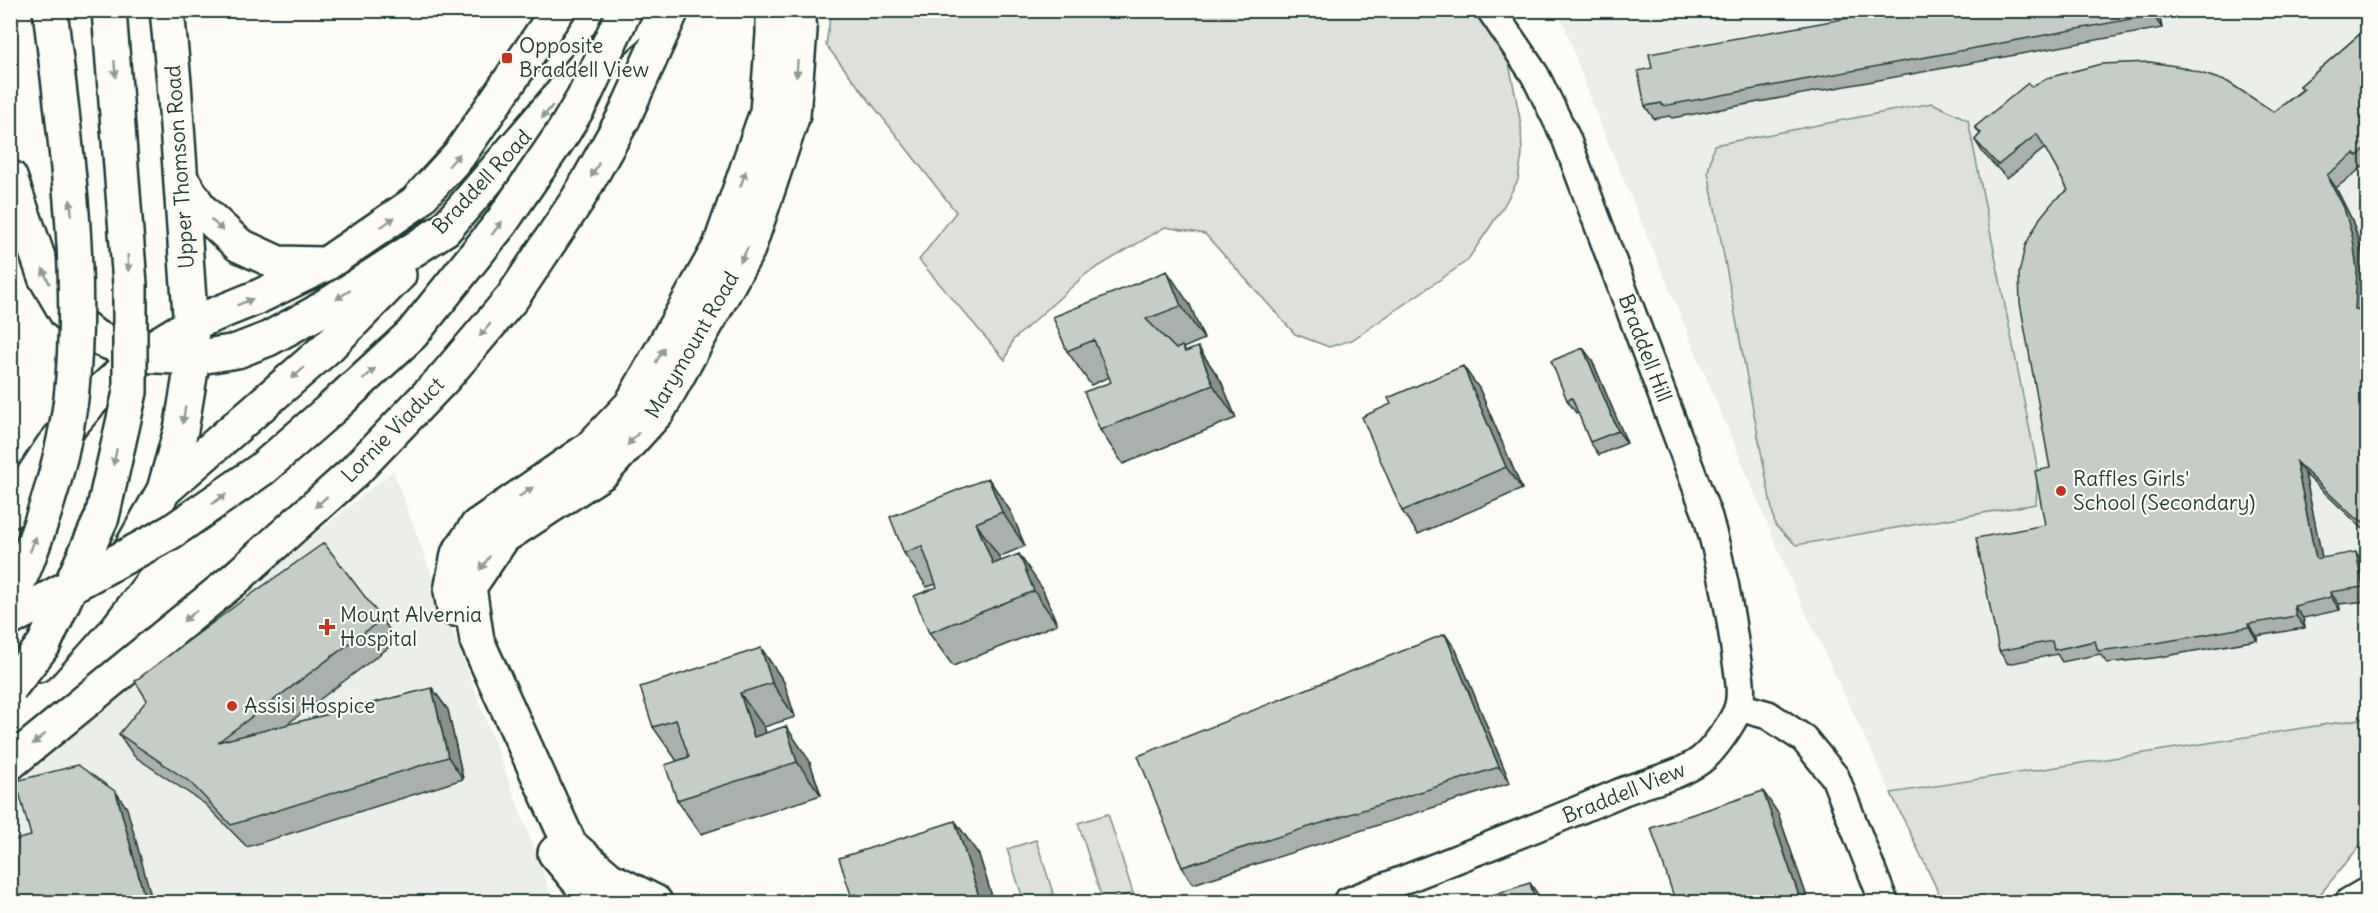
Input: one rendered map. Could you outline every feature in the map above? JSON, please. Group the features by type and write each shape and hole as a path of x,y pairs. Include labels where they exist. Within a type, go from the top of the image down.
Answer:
{"main road":[{"path":"10,598 21,579 52,490 70,400 76,309 73,230 50,10"},
{"path":"10,688 44,644 102,517 130,392 130,284 109,10"},
{"name":"Upper Thomson Road","path":"164,490 181,430 193,358 167,10"},
{"name":"Braddell Road","path":"10,511 51,447 92,400 140,355 191,324 258,297 326,264 415,203 459,155 558,10"},
{"path":"10,619 171,532 253,475 333,407 412,334 501,223 564,130 584,99 625,10"},
{"name":"Braddell Road","path":"10,177 45,277 66,313 95,337 140,355 193,358 237,351 268,339 314,314 445,229 587,64 646,10"},
{"name":"Lornie Viaduct","path":"10,763 236,579 354,472 445,377 512,298 578,199 623,119 672,10"},
{"name":"Marymount Road","path":"596,903 555,853 461,646 451,591 458,554 477,526 589,449 631,405 720,246 766,112 773,10"},
{"name":"Marymount Road","path":"655,903 650,898 609,879 570,845 477,641 469,587 503,537 603,472 658,411 748,249 793,115 800,31 798,10"},
{"path":"181,179 201,210 239,245 278,263 326,264"},
{"path":"10,688 42,661 118,570 164,490 329,346 445,229"}],"street":[{"name":"Braddell Hill","path":"1491,10 1535,75 1566,138 1705,509 1719,559 1733,630 1740,680 1739,707"},
{"name":"Braddell View","path":"1347,903 1543,826 1619,793 1670,776 1701,760 1718,742 1739,707"},
{"path":"1739,707 1768,715 1804,740 1836,777 1884,903"},
{"path":"2349,903 2367,891"}],"shaded area":[{"path":"831,11 1459,11 1502,27 1521,124 1522,154 1518,180 1502,209 1467,261 1352,340 1329,347 1295,334 1205,234 1165,227 1086,274 1013,340 1005,360 919,260 956,212 826,45"},
{"name":"Raffles Girls' School (Secondary)","path":"1559,11 2367,11 2367,718 1891,793 1796,592 1595,111"},
{"path":"1932,103 1968,120 2038,471 2036,504 1796,545 1775,525 1708,172 1714,145"},
{"name":"Mount Alvernia Hospital","path":"393,471 554,902 11,902 11,782"},
{"path":"2367,718 2367,837 2314,902 1943,902 1891,793"},
{"path":"1108,814 1133,893 1103,902 1078,823"},
{"path":"1036,840 1056,902 1024,902 1007,849"}],"building":[{"path":"1892,10 2152,10 2153,15 1663,106 1661,103 1645,106 1638,71 1652,68 1649,54"},
{"path":"2367,28 2367,147 2357,156 2355,153 2327,175 2344,208 2353,239 2357,270 2355,309 2367,312 2367,524 2353,516 2296,462 2316,559 2356,552 2363,587 2330,592 2331,597 2294,606 2296,616 2248,624 2249,627 2098,651 2095,641 2054,650 2052,641 1999,651 1976,538 2045,525 2035,471 2050,468 2020,303 2019,274 2025,246 2040,218 2053,202 2068,190 2037,134 1998,165 1975,140 1981,133 1975,127 2028,83 2031,87 2047,78 2101,64 2150,62 2182,67 2228,82 2274,112 2304,89 2300,86"},
{"path":"1167,271 1181,306 1146,319 1176,349 1182,346 1185,352 1198,347 1213,385 1100,430 1084,392 1111,382 1094,340 1067,351 1053,317"},
{"path":"1583,348 1618,431 1590,442 1572,398 1567,400 1551,361"},
{"path":"1463,366 1506,467 1402,511 1362,417 1391,404 1388,398"},
{"path":"988,478 1002,512 976,523 993,564 1019,554 1034,591 929,633 914,596 937,587 922,546 904,553 890,517"},
{"name":"Assisi Hospice","path":"324,543 382,619 218,742 432,688 448,757 231,825 190,782 119,734 147,700 135,681"},
{"path":"1445,634 1499,767 1182,867 1138,756"},
{"path":"761,648 772,683 740,693 754,737 786,726 797,762 677,800 665,765 689,757 676,720 653,727 640,687"},
{"path":"78,765 116,792 146,903 10,903 10,841 31,836 16,781"},
{"path":"1763,791 1799,896 1779,903 1676,903 1651,828"},
{"path":"955,821 981,903 859,903 856,894 851,895 839,858"},
{"path":"1530,883 1536,903 1467,903"}],"place":[{"name":"Opposite Braddell View","path":"507,58"},
{"name":"Raffles Girls' School (Secondary)","path":"2061,491"},
{"name":"Mount Alvernia Hospital","path":"327,627"},
{"name":"Assisi Hospice","path":"232,706"}]}
